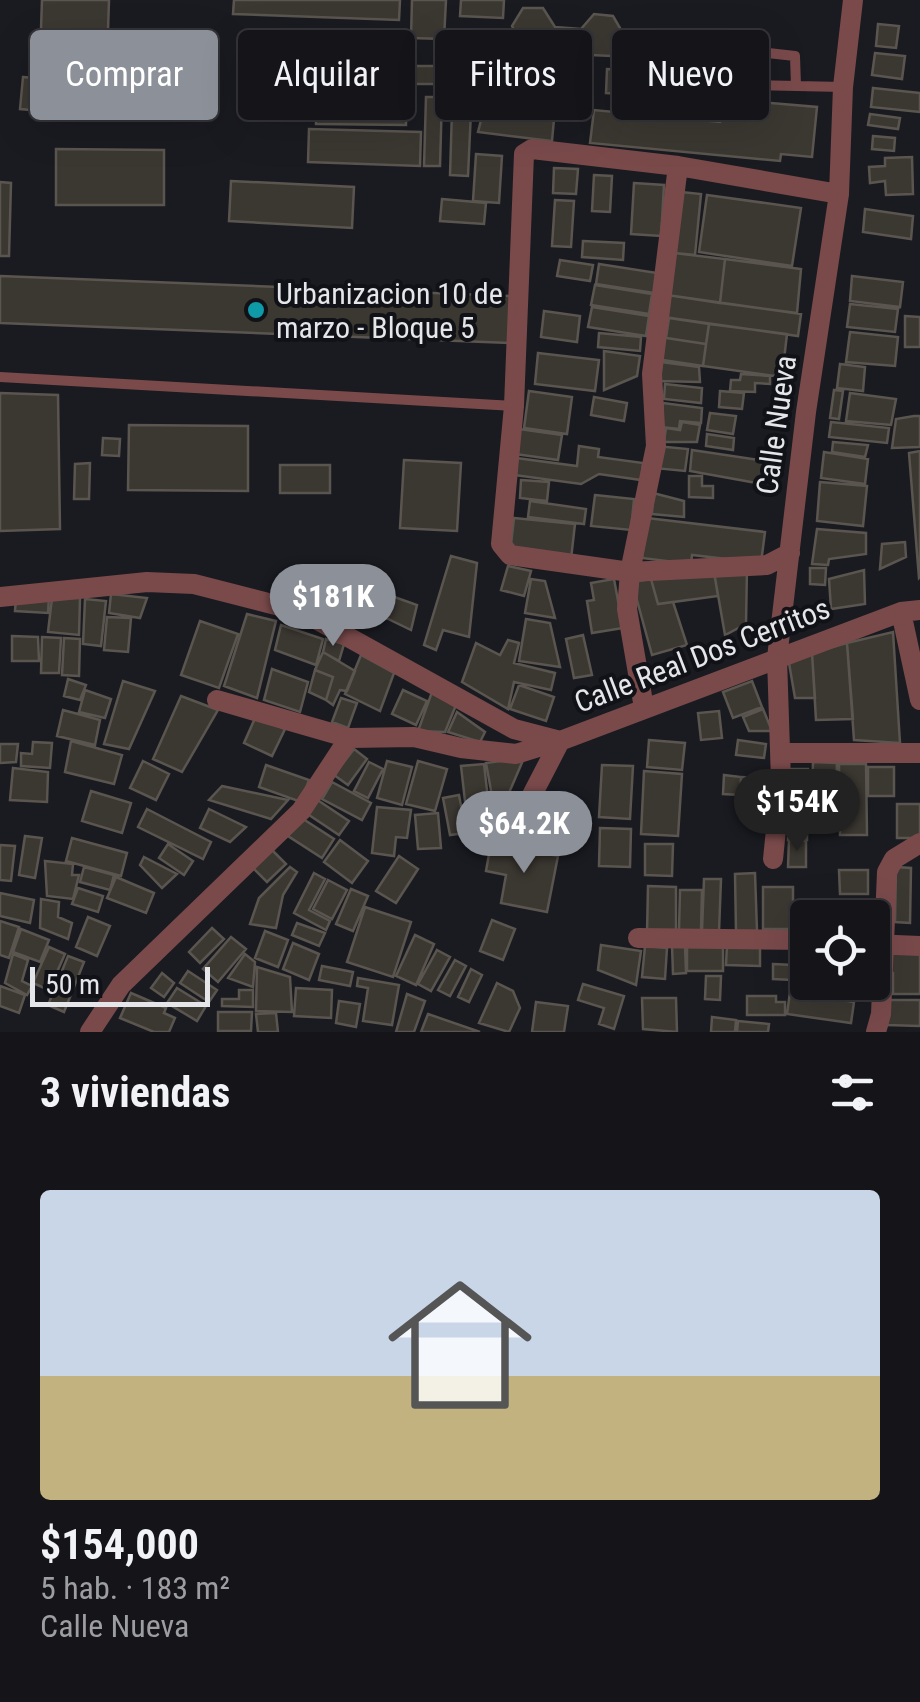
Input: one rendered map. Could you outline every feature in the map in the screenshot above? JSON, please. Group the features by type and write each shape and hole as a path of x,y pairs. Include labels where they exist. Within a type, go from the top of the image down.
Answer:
{"street":[{"name":"Calle Nueva","path":"773,859 780,753 777,658 840,194 842,87 854,0"},
{"path":"790,553 767,565 630,572 510,555 501,544 514,406 524,154 532,149 678,166 840,194"},
{"path":"644,708 627,608 630,572 656,446 652,374 678,166"},
{"name":"Calle Real Dos Cerritos","path":"0,597 147,582 194,584 303,612 514,729 560,741 910,611"},
{"path":"910,611 920,700"},
{"path":"217,700 348,738 414,737 516,754 560,741"},
{"path":"90,1032 121,984 300,811 348,738"},
{"path":"517,824 560,741"},
{"path":"780,753 920,753"},
{"path":"882,900 886,872 894,859 920,844"},
{"path":"638,938 790,940"},
{"path":"890,945 920,946"},
{"path":"876,1032 880,1000"}],"lane":[{"path":"796,86 792,54 740,50 736,81 796,86 842,87"},
{"path":"0,377 514,406"}],"building":[{"path":"42,0 109,0 108,30 41,30"},
{"path":"234,0 400,0 399,20 233,14"},
{"path":"412,0 446,0 444,30 435,30 435,39 415,38 415,30 411,30"},
{"path":"461,0 504,0 503,18 460,16"},
{"path":"523,8 543,8 555,27 581,29 594,14 613,16 621,30 612,30 612,56 592,55 592,30 514,30 512,26"},
{"path":"878,24 899,26 896,48 876,46"},
{"path":"875,53 905,56 902,79 872,75"},
{"path":"415,66 435,66 435,84 415,84"},
{"path":"607,69 612,69 612,93 606,93"},
{"path":"23,77 30,78 30,110 20,109"},
{"path":"873,88 920,93 920,112 871,107"},
{"path":"426,97 435,97 435,120 441,120 440,166 424,166"},
{"path":"769,103 817,107 812,157 781,154 780,161 590,143 594,110 612,112 612,120 769,120"},
{"path":"870,114 900,118 898,129 868,125"},
{"path":"316,120 406,120 406,125 316,124"},
{"path":"452,120 471,120 468,176 450,175"},
{"path":"481,120 554,120 552,141 478,132"},
{"path":"309,129 421,132 420,166 308,162"},
{"path":"873,136 895,138 894,151 872,149"},
{"path":"56,149 164,150 164,205 56,205"},
{"path":"476,154 502,156 499,203 473,201"},
{"path":"912,157 913,194 886,195 885,181 870,183 869,167 885,166 885,158"},
{"path":"554,168 578,169 576,194 553,193"},
{"path":"594,175 612,176 610,212 592,211"},
{"path":"231,181 354,187 352,228 229,221"},
{"path":"0,182 11,183 9,256 0,256"},
{"path":"634,183 664,185 661,236 631,234"},
{"path":"681,192 701,194 695,255 674,253"},
{"path":"707,195 801,208 792,266 699,252"},
{"path":"442,199 486,203 484,224 440,221"},
{"path":"555,200 574,201 571,247 552,246"},
{"path":"865,209 913,216 911,239 863,232"},
{"path":"583,241 624,243 623,260 582,257"},
{"path":"674,253 725,259 720,303 667,295"},
{"path":"725,259 801,269 797,313 720,303"},
{"path":"560,260 593,265 590,281 557,276"},
{"path":"599,264 657,273 654,293 596,284"},
{"name":"Urbanizacion 10 de marzo - Bloque 5","path":"0,276 512,296 510,343 0,323"},
{"path":"852,276 903,282 900,307 850,301"},
{"path":"595,285 652,294 649,314 591,305"},
{"path":"667,295 801,314 798,336 664,317"},
{"path":"850,304 898,309 895,332 847,327"},
{"path":"592,307 649,316 646,336 588,327"},
{"path":"544,311 580,316 577,342 541,337"},
{"path":"905,316 920,317 920,347 905,347"},
{"path":"669,318 709,324 706,344 666,338"},
{"path":"709,324 787,334 782,377 703,366"},
{"path":"850,332 898,337 895,366 846,362"},
{"path":"599,333 641,337 640,351 598,347"},
{"path":"660,337 706,344 703,366 656,359"},
{"path":"604,351 640,356 637,376 604,390"},
{"path":"538,353 599,360 595,391 535,384"},
{"path":"661,362 699,367 700,382 658,381"},
{"path":"840,364 865,367 863,391 837,388"},
{"path":"741,374 770,376 770,384 755,383 755,392 730,391 731,380 740,380"},
{"path":"665,384 702,388 701,403 664,399"},
{"path":"834,390 843,391 839,419 830,418"},
{"path":"529,391 572,397 567,434 524,428"},
{"path":"720,391 744,393 742,409 719,407"},
{"path":"0,393 58,395 60,529 0,531"},
{"path":"850,393 896,399 891,425 846,421"},
{"path":"594,397 627,403 624,421 591,415"},
{"path":"663,403 702,408 701,423 680,421 679,429 661,427"},
{"path":"710,413 736,416 733,434 707,430"},
{"path":"920,416 920,447 892,448 896,419"},
{"path":"682,422 700,425 697,442 664,442 666,428 680,430"},
{"path":"831,422 889,428 887,443 829,437"},
{"path":"129,425 248,426 248,491 128,490"},
{"path":"519,429 562,435 558,460 515,454"},
{"path":"707,434 734,438 733,450 706,446"},
{"path":"103,438 120,439 119,456 102,455"},
{"path":"833,442 868,445 865,457 832,452"},
{"path":"579,446 599,449 598,457 643,463 641,480 599,474 581,484 514,475 516,458 577,466"},
{"path":"656,446 688,449 685,471 654,468"},
{"path":"692,450 765,461 762,484 690,471"},
{"path":"920,451 920,577 919,578 909,453"},
{"path":"824,452 868,459 865,484 821,478"},
{"path":"404,460 461,463 457,531 400,528"},
{"path":"90,463 89,499 74,499 75,464"},
{"path":"280,465 330,465 330,493 280,493"},
{"path":"689,476 702,476 702,486 713,486 713,498 689,497"},
{"path":"521,480 549,482 547,501 520,498"},
{"path":"820,482 867,486 863,526 817,521"},
{"path":"653,493 684,501 684,517 652,514"},
{"path":"595,495 634,499 631,530 591,526"},
{"path":"530,501 586,509 584,524 528,517"},
{"path":"514,518 575,524 571,559 510,553"},
{"path":"647,518 765,532 761,563 692,555 691,564 642,558"},
{"path":"817,529 866,533 866,554 829,559 828,565 812,564"},
{"path":"905,542 906,557 880,569 882,544"},
{"path":"451,556 477,563 469,637 443,630 436,650 424,645"},
{"path":"508,566 531,571 524,596 501,590"},
{"path":"747,567 746,624 725,635 714,572"},
{"path":"810,568 826,568 825,585 810,584"},
{"path":"864,570 865,604 831,609 829,579"},
{"path":"714,572 718,596 658,604 651,579"},
{"path":"344,579 417,605 411,630 339,595"},
{"path":"531,579 545,581 555,618 525,613"},
{"path":"614,579 623,628 592,633 587,601 594,600 591,583"},
{"path":"651,579 658,604 673,602 687,645 652,655 632,582"},
{"path":"111,594 147,598 140,618 109,613"},
{"path":"49,597 48,613 15,611 16,598"},
{"path":"52,598 80,598 79,635 48,632"},
{"path":"85,599 106,601 101,646 83,644"},
{"path":"247,614 276,621 257,698 224,686"},
{"path":"107,617 131,618 128,652 104,650"},
{"path":"526,619 550,623 560,667 519,661"},
{"path":"200,621 238,634 219,688 181,675"},
{"path":"281,625 323,639 316,665 275,650"},
{"path":"893,632 900,743 854,740 847,643"},
{"path":"583,635 592,675 574,678 566,639"},
{"path":"12,636 38,637 39,661 12,661"},
{"path":"42,637 61,638 59,673 41,673"},
{"path":"64,638 80,639 79,676 62,675"},
{"path":"326,639 344,644 339,661 323,652"},
{"path":"508,640 519,643 514,663 555,673 551,690 514,682 508,709 462,682 476,643 500,655"},
{"path":"847,643 853,719 816,720 812,653"},
{"path":"323,652 355,671 347,691 340,690 333,705 326,700 333,677 315,670"},
{"path":"812,653 815,698 795,698 789,663"},
{"path":"361,655 394,673 380,711 345,694"},
{"path":"272,669 308,682 300,712 264,700"},
{"path":"315,670 333,677 326,700 309,692"},
{"path":"68,679 86,685 80,700 64,696"},
{"path":"123,681 155,691 129,749 104,744"},
{"path":"752,681 762,707 733,718 723,692"},
{"path":"519,685 554,697 546,721 510,709"},
{"path":"85,690 111,699 105,718 79,712"},
{"path":"403,690 427,701 416,725 392,714"},
{"path":"432,692 456,705 445,732 418,731"},
{"path":"181,696 218,710 182,772 153,759"},
{"path":"341,698 357,703 348,728 332,722"},
{"path":"763,709 772,731 749,731 743,717"},
{"path":"63,710 100,720 95,745 57,736"},
{"path":"719,711 722,738 701,740 698,713"},
{"path":"457,712 485,732 480,742 448,732"},
{"path":"256,716 285,729 272,756 244,743"},
{"path":"649,740 685,743 682,770 647,767"},
{"path":"738,740 766,744 764,758 736,755"},
{"path":"71,741 122,755 114,784 65,772"},
{"path":"33,742 52,743 50,768 21,766 21,753 32,754"},
{"path":"0,744 18,744 16,762 0,763"},
{"path":"354,749 367,759 348,785 334,775"},
{"path":"524,758 502,809 494,807 486,763"},
{"path":"143,761 169,774 156,800 130,788"},
{"path":"387,761 412,767 402,805 377,798"},
{"path":"418,761 447,769 435,811 406,804"},
{"path":"369,762 383,769 368,798 354,791"},
{"path":"813,762 837,763 835,823 811,822"},
{"path":"484,764 489,808 466,810 461,766"},
{"path":"839,764 866,764 867,835 840,835"},
{"path":"266,765 309,780 301,802 259,787"},
{"path":"602,765 633,766 630,819 599,817"},
{"path":"868,767 894,767 894,796 868,796"},
{"path":"13,768 48,772 47,802 10,800"},
{"path":"790,769 808,769 807,840 788,840"},
{"path":"644,771 682,774 678,836 641,834"},
{"path":"724,775 741,777 740,795 723,794"},
{"path":"741,777 763,778 762,796 740,794"},
{"path":"332,782 371,803 362,820 322,799"},
{"path":"222,786 288,800 271,819 209,800"},
{"path":"91,791 131,803 122,833 82,821"},
{"path":"459,795 466,833 450,835 443,798"},
{"path":"316,799 349,821 339,835 306,813"},
{"path":"897,804 920,804 920,838 897,838"},
{"path":"377,807 411,810 407,838 396,837 394,856 372,853"},
{"path":"147,809 211,842 203,859 138,827"},
{"path":"209,809 246,827 230,842 200,828"},
{"path":"438,813 441,848 418,849 415,815"},
{"path":"300,817 334,839 322,858 288,836"},
{"path":"600,828 631,829 630,867 599,866"},
{"path":"25,836 42,838 35,878 19,875"},
{"path":"72,838 127,853 121,876 66,861"},
{"path":"340,840 368,861 352,883 324,862"},
{"path":"789,840 806,841 806,867 788,867"},
{"path":"491,843 558,856 547,912 501,903 506,875 486,871"},
{"path":"168,844 193,861 184,875 159,858"},
{"path":"645,844 673,844 672,876 645,875"},
{"path":"0,845 15,846 11,881 0,880"},
{"path":"272,850 286,864 267,882 253,868"},
{"path":"399,856 418,869 396,903 376,891"},
{"path":"144,857 177,874 162,888 140,865"},
{"path":"45,861 73,864 72,875 79,875 73,899 47,896"},
{"path":"84,867 114,875 110,890 80,882"},
{"path":"290,867 297,872 283,895 276,928 250,924 259,898"},
{"path":"896,867 911,868 910,923 895,922"},
{"path":"839,870 868,870 868,894 840,894"},
{"path":"314,873 325,879 309,910 330,921 326,930 294,913"},
{"path":"755,873 757,931 736,931 735,874"},
{"path":"116,877 154,893 146,913 107,898"},
{"path":"704,879 721,879 719,932 702,931"},
{"path":"328,880 347,890 332,919 313,909"},
{"path":"648,886 676,887 676,935 647,934"},
{"path":"763,887 793,887 790,929 763,929"},
{"path":"78,888 103,896 98,912 72,904"},
{"path":"351,889 368,896 353,931 336,924"},
{"path":"680,890 702,890 701,931 679,930"},
{"path":"0,893 34,900 30,923 0,916"},
{"path":"41,899 59,902 58,917 72,923 68,939 40,928"},
{"path":"365,907 411,922 393,977 347,962"},
{"path":"88,917 110,926 97,956 76,947"},
{"path":"492,920 515,929 503,960 480,951"},
{"path":"0,921 19,927 9,958 0,955"},
{"path":"297,923 325,933 319,946 292,935"},
{"path":"212,928 224,939 200,963 189,952"},
{"path":"21,929 49,940 40,962 13,952"},
{"path":"265,931 288,940 278,967 255,958"},
{"path":"415,935 434,944 416,985 396,976"},
{"path":"231,937 246,949 218,982 203,969"},
{"path":"293,943 319,954 309,980 283,969"},
{"path":"687,944 723,944 723,971 687,971"},
{"path":"727,944 760,944 760,966 726,965"},
{"path":"601,945 641,951 636,985 598,970"},
{"path":"672,945 685,945 686,973 673,974"},
{"path":"645,946 667,948 665,979 642,977"},
{"path":"49,947 65,954 49,990 33,983"},
{"path":"890,948 920,948 920,994 893,994"},
{"path":"437,950 450,957 431,991 418,984"},
{"path":"13,954 28,960 22,981 32,986 27,995 5,983"},
{"path":"245,954 255,962 253,987 228,978"},
{"path":"68,956 84,962 64,1012 48,1005"},
{"path":"455,960 466,966 450,996 438,990"},
{"path":"773,964 790,965 790,980 773,979"},
{"path":"322,966 353,972 350,986 319,980"},
{"path":"257,967 290,977 292,1012 256,1011"},
{"path":"471,969 482,975 469,1002 458,997"},
{"path":"188,971 217,990 209,1002 180,983"},
{"path":"162,973 174,983 164,997 151,988"},
{"path":"706,976 721,976 720,1000 705,999"},
{"path":"358,978 399,985 392,1025 363,1021 368,988 357,986"},
{"path":"497,983 513,991 520,1008 509,1032 479,1023"},
{"path":"583,984 624,996 614,1029 599,1024 604,1008 578,1000"},
{"path":"0,986 25,995 19,1013 0,1006"},
{"path":"177,988 206,1006 197,1021 167,1003"},
{"path":"296,988 332,990 331,1018 294,1016"},
{"path":"239,990 253,990 253,1007 222,1006 222,999 239,999"},
{"path":"790,992 790,1000 854,1002 851,1023 787,1014"},
{"path":"131,993 166,1008 164,1013 175,1018 169,1032 154,1032 120,1018"},
{"path":"407,994 425,1001 414,1032 396,1032"},
{"path":"747,996 776,996 776,1002 785,1002 785,1015 747,1015"},
{"path":"642,998 676,998 677,1032 643,1029"},
{"path":"887,1000 920,1000 920,1026 887,1025"},
{"path":"339,1001 360,1004 356,1027 336,1023"},
{"path":"536,1002 568,1006 564,1032 532,1032"},
{"path":"218,1012 252,1012 251,1031 218,1031"},
{"path":"276,1013 278,1032 258,1032 256,1014"},
{"path":"428,1014 480,1032 421,1032"},
{"path":"712,1017 736,1020 735,1032 711,1032"},
{"path":"738,1021 769,1024 768,1032 737,1032"}],"place":[{"name":"Urbanizacion 10 de marzo - Bloque 5","path":"256,310"}]}
